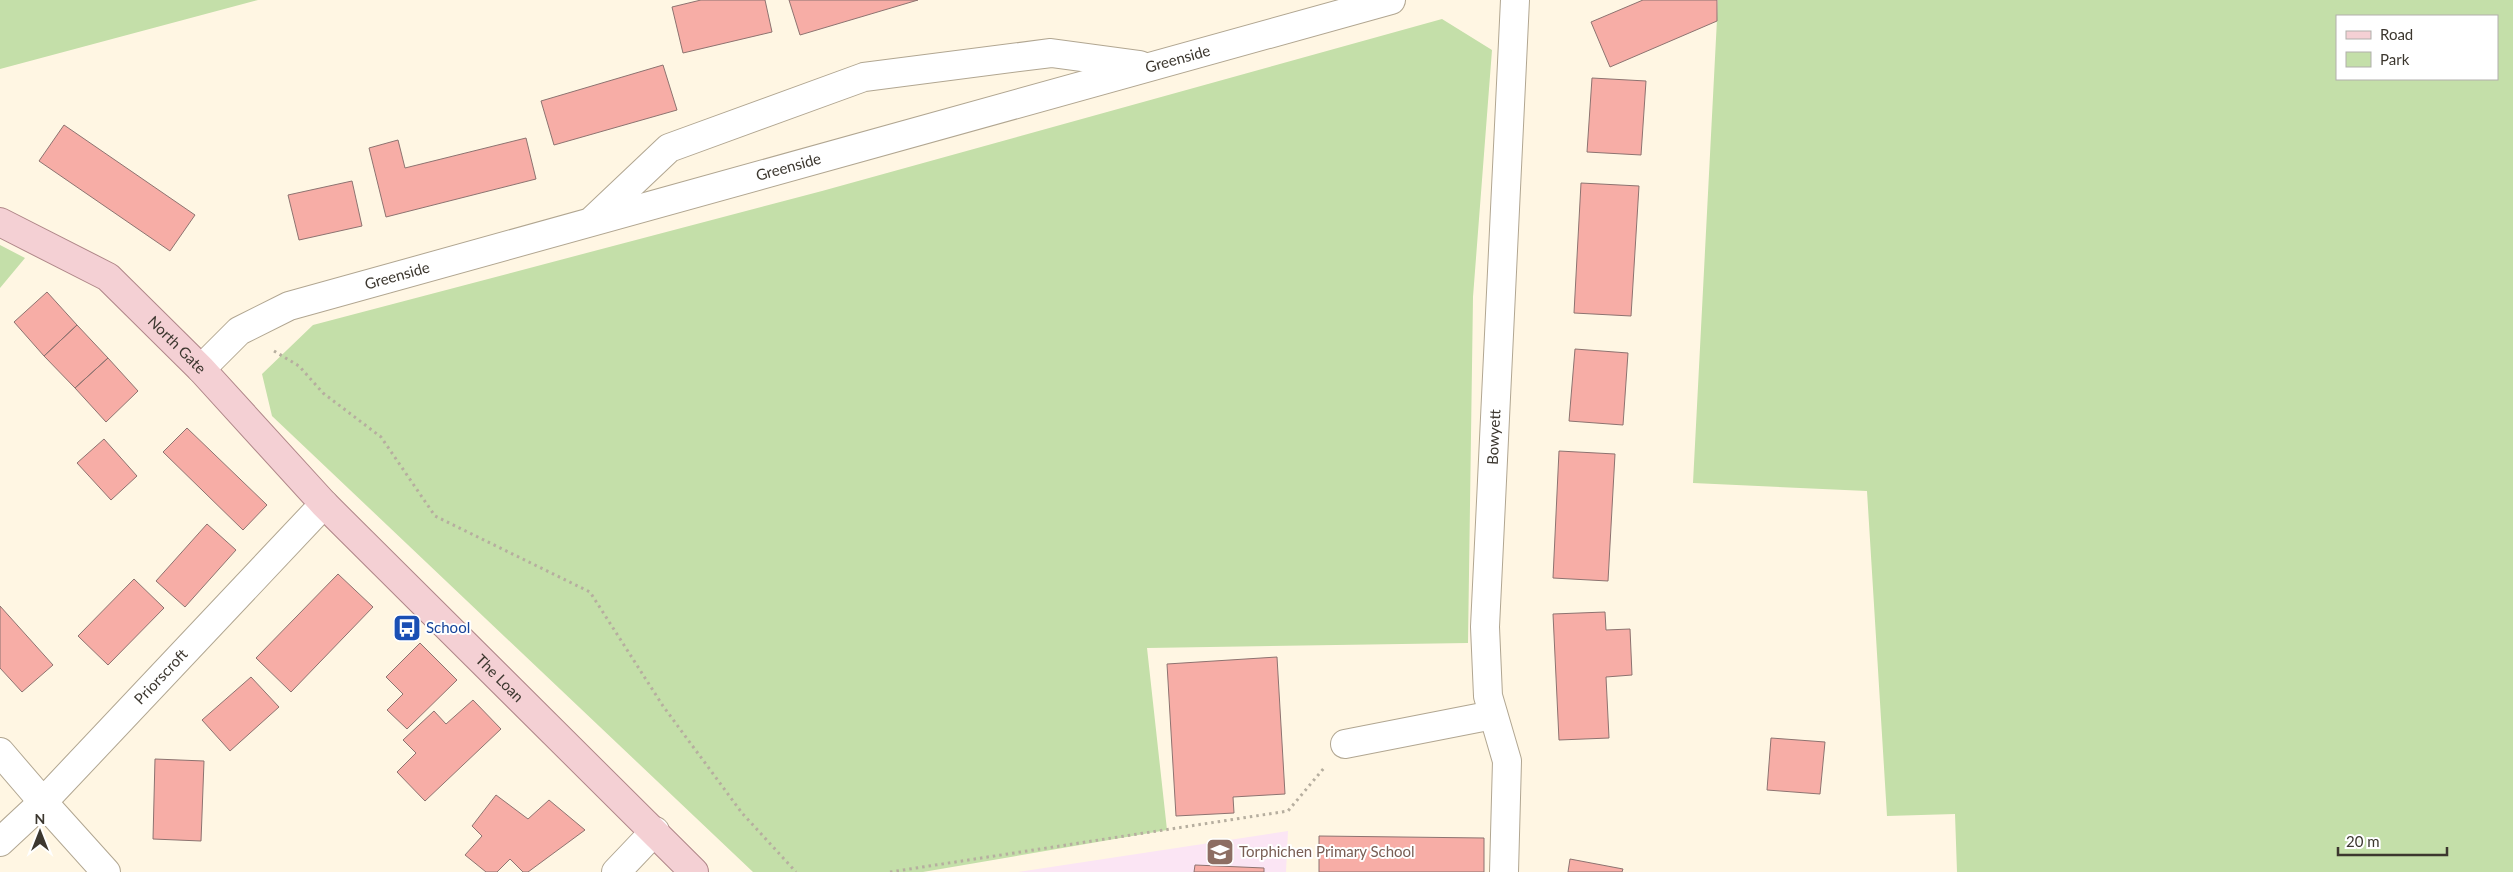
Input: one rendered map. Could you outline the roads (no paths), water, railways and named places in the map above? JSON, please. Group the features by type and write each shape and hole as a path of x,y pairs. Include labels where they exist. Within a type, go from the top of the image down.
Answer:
{"main road":[{"name":"North Gate","path":"0,222 108,277 201,369 324,504"},
{"name":"The Loan","path":"324,504 655,831 694,872"}],"street":[{"name":"Greenside","path":"201,369 239,331 289,306 1392,0"},
{"name":"Bowyett","path":"1504,872 1507,761 1488,696 1485,627 1515,0"},
{"path":"591,222 669,148 864,77 1051,53 1152,66"},
{"name":"Priorscroft","path":"0,842 43,802 324,504"},
{"path":"1345,744 1494,715"},
{"path":"0,752 106,872"},
{"path":"616,872 655,831"}],"place":[{"name":"School","path":"407,628"},
{"name":"Torphichen Primary School","path":"1220,852"}]}
